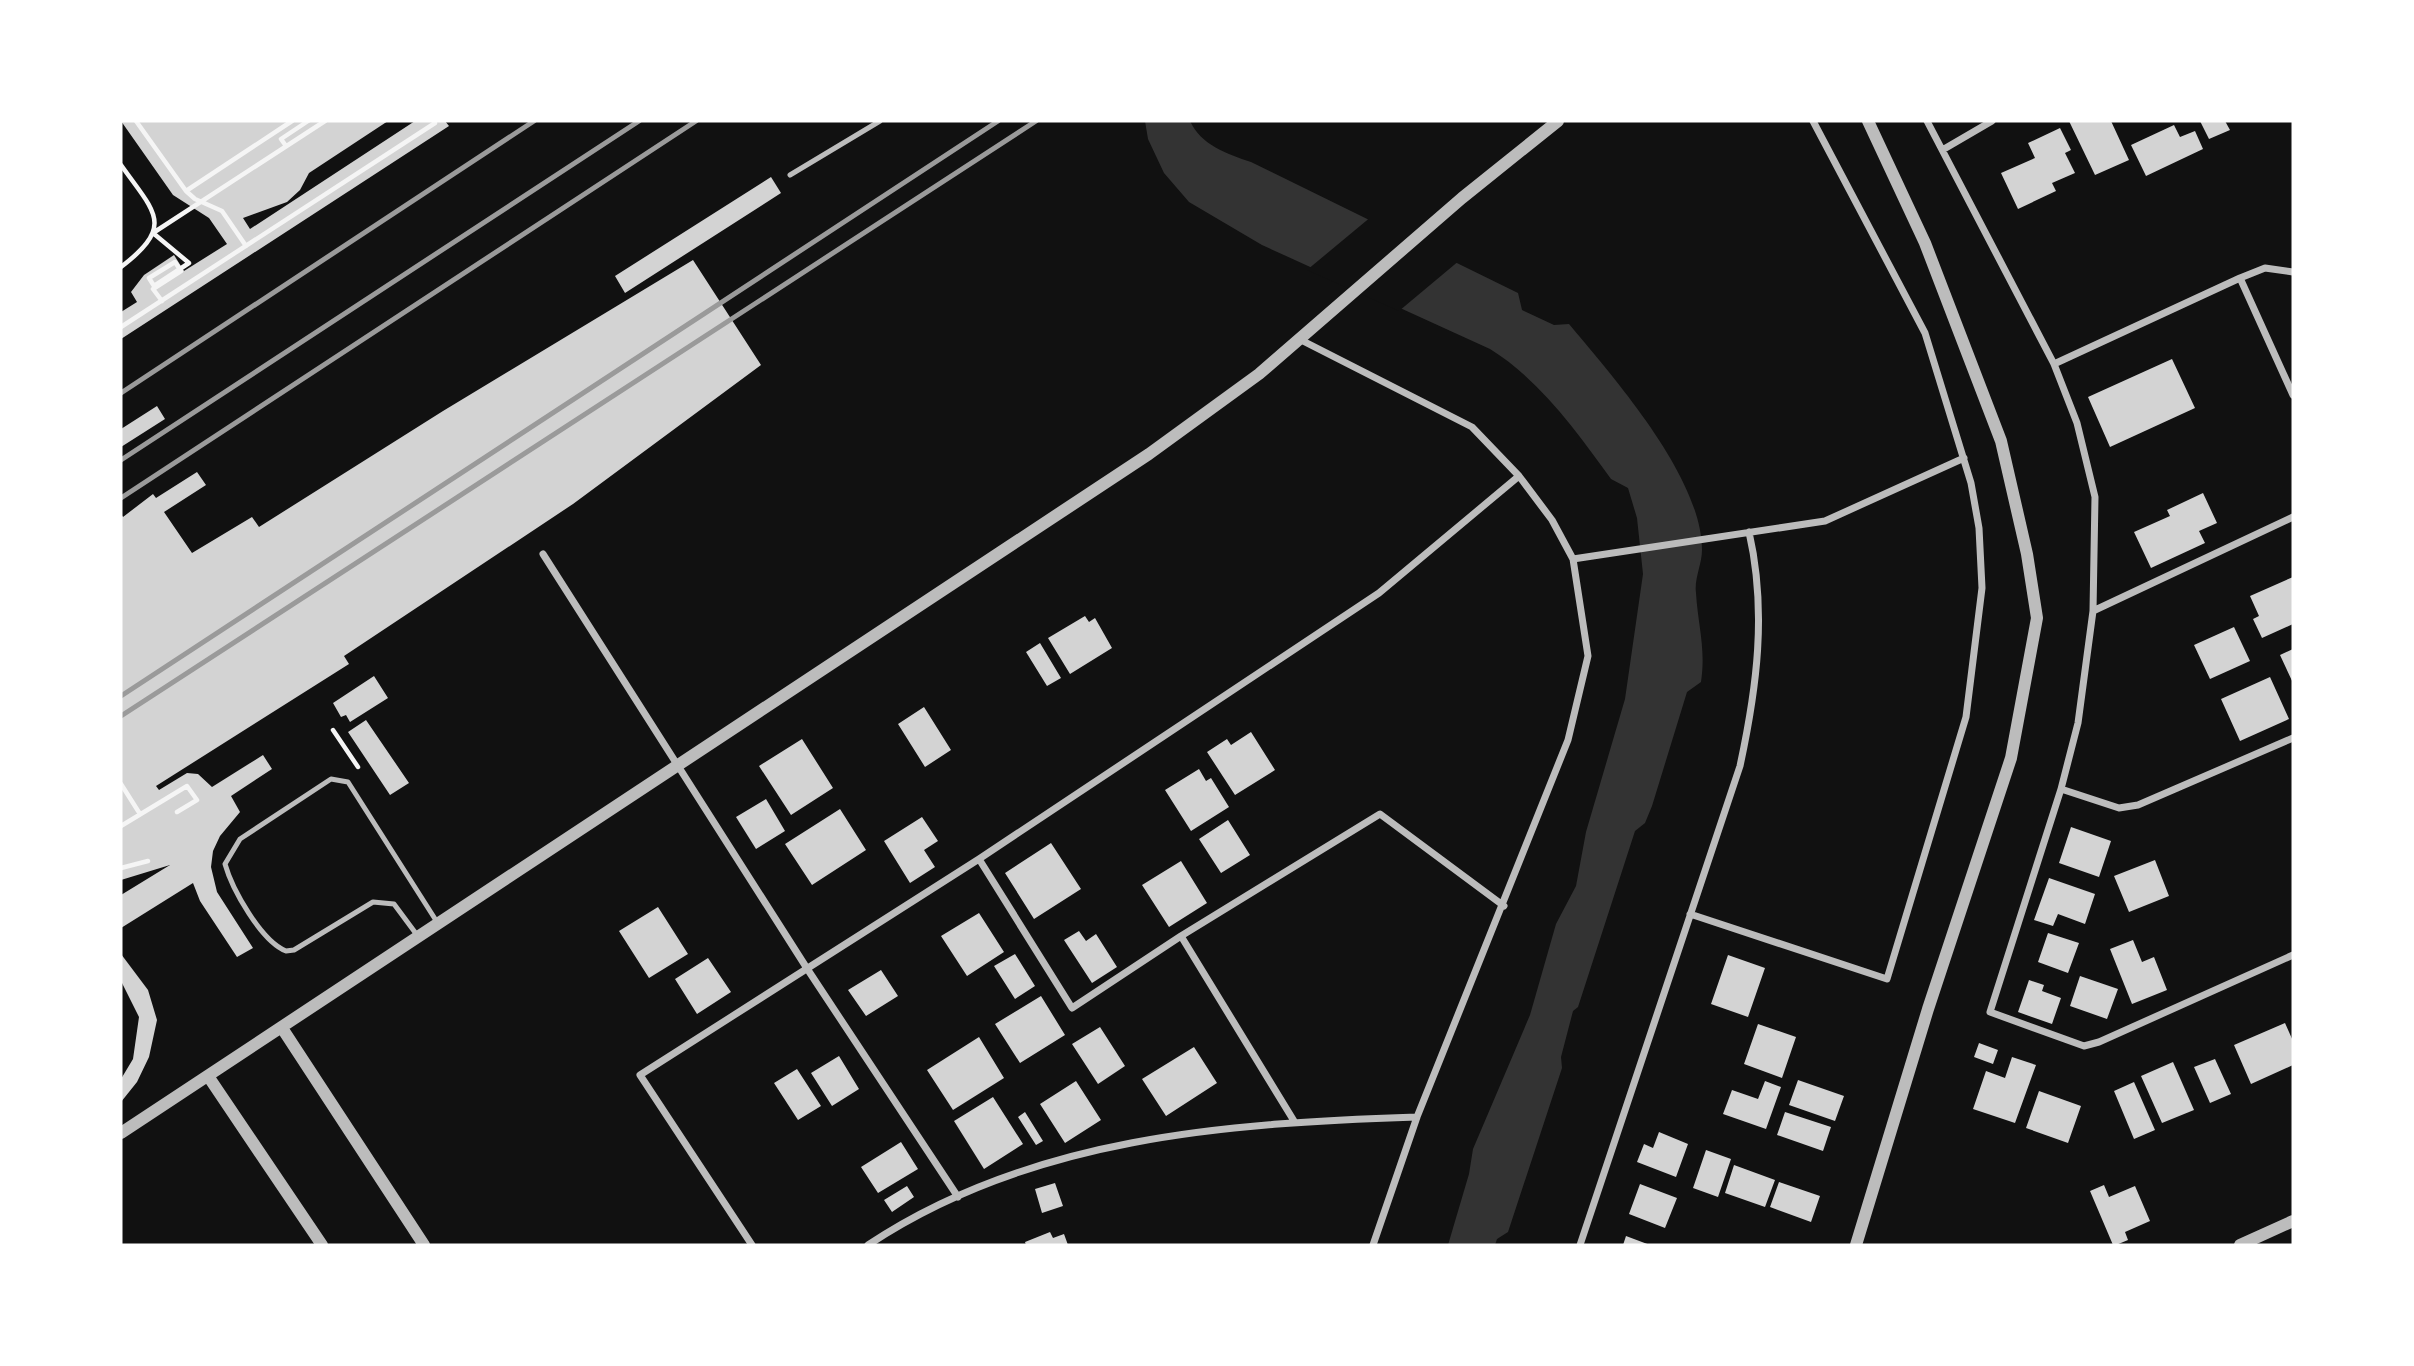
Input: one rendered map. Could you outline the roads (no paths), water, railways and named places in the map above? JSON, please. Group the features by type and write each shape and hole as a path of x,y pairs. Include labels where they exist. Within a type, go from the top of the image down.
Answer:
{"street":[{"path":"121,1133 1149,454 1301,340 1337,306 1558,121"},
{"path":"1690,914 1887,979 1966,717 1982,588 1979,528 1964,458 1925,333 1813,121"},
{"path":"1856,1245 1928,1009 2011,758 2037,618 2027,554 2001,441 1925,243 1868,121"},
{"path":"1927,121 2054,364 2077,423 2095,497 2093,611 2078,723 2061,789 1990,1012 2084,1046 2099,1042 2293,955"},
{"path":"1944,149 1993,121"},
{"path":"2054,364 2265,268 2293,272"},
{"path":"2240,278 2293,395"},
{"path":"1301,340 1472,427 1519,476 1552,520 1573,559 1588,656 1568,740 1418,1117 1373,1245"},
{"path":"1573,559 1825,521 1964,458"},
{"path":"752,1245 640,1075 808,971 1379,593 1519,476"},
{"path":"2093,611 2293,517"},
{"path":"1580,1245 1740,766 1751,715 1760,616 1756,561 1749,532"},
{"path":"543,554 808,971 958,1197"},
{"path":"2061,789 2119,808 2138,805 2293,737"},
{"path":"979,859 1072,1008 1181,936 1380,814 1504,906"},
{"path":"1181,936 1294,1121"},
{"path":"282,1028 424,1245"},
{"path":"208,1076 323,1245"},
{"path":"868,1245 958,1197 1039,1165 1145,1139 1203,1129 1294,1121 1418,1117"},
{"path":"2240,1245 2293,1221"}],"lane":[{"path":"790,175 880,121"},
{"path":"417,935 398,907 386,901 373,902 294,950 286,951 266,937 229,880 225,864 240,839 331,779 340,778 348,782 437,922"}],"railway":[{"path":"121,393 534,121"},
{"path":"121,460 639,121"},
{"path":"121,498 696,121"},
{"path":"121,696 998,121"},
{"path":"121,716 1036,121"}]}
